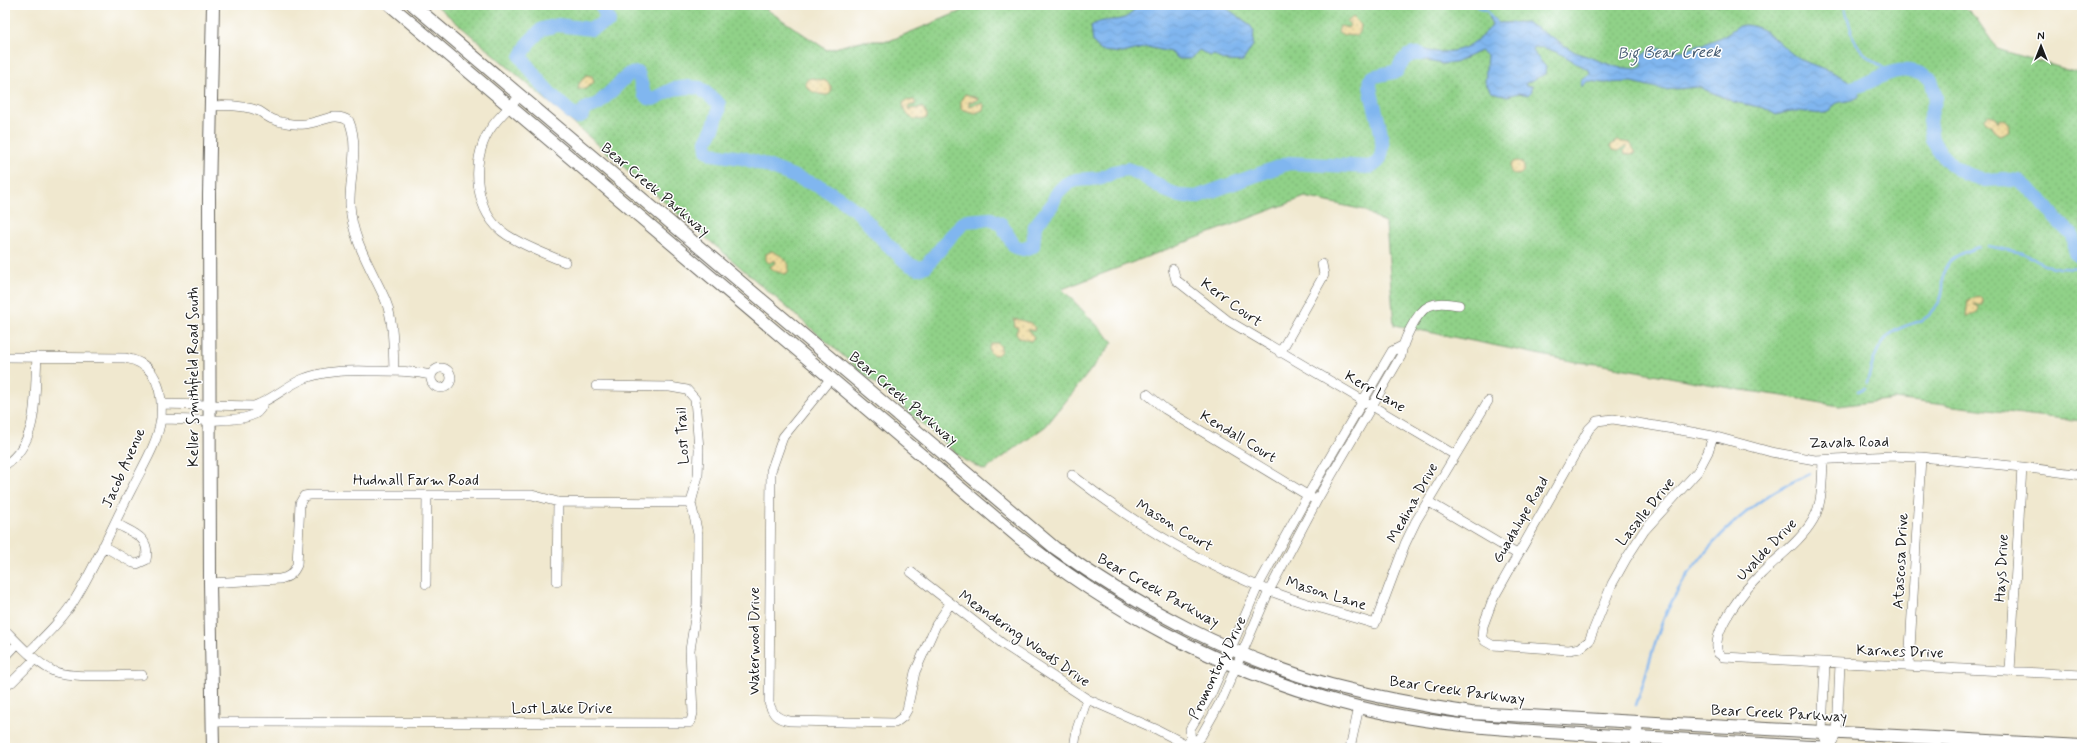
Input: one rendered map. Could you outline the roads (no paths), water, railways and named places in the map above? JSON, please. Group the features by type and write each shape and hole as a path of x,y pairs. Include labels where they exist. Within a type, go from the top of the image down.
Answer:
{"main road":[{"name":"Keller Smithfield Road South","path":"213,5 210,106 210,584 213,748"},
{"name":"Bear Creek Parkway","path":"390,5 1016,536 1069,576 1131,614 1184,642 1225,661 1294,689 1359,707 1469,727 1636,742 1830,748"},
{"name":"Bear Creek Parkway","path":"412,5 519,97 1055,548 1132,598 1191,629 1242,652 1330,684 1395,700 1471,713 2082,746"},
{"path":"427,36 436,25"}],"street":[{"path":"519,97 488,132 478,160 479,196 492,221 506,235 564,262"},
{"path":"210,106 243,106 259,111 273,120 287,123 306,124 343,116 349,120 354,147 350,193 353,225 358,242 389,312 393,330 394,370"},
{"path":"1280,353 1324,275 1322,264"},
{"name":"Kerr Court","path":"1173,269 1176,280 1227,320 1280,353"},
{"name":"Promontory Drive","path":"1192,747 1201,736 1222,699 1269,590 1317,500 1401,356 1402,346 1419,315 1427,306 1443,303 1460,305"},
{"name":"Promontory Drive","path":"1192,747 1190,730 1211,694 1258,586 1308,495 1392,351 1402,346"},
{"name":"Kerr Lane","path":"1280,353 1372,405 1455,455"},
{"name":"Jacob Avenue","path":"5,357 125,358 135,360 151,370 156,380 161,404 161,419 152,447 115,523 74,601 12,682 5,684"},
{"path":"5,465 22,449 31,432 37,357"},
{"path":"161,404 254,406 264,402 301,380 326,372 342,370 413,370 431,375"},
{"name":"Waterwood Drive","path":"831,378 783,437 771,471 769,703 772,712 776,717 790,721 895,723 903,717 907,710 915,672 936,625 950,604"},
{"name":"Lost Trail","path":"596,386 670,387 687,390 695,399 698,418 698,476 691,503"},
{"name":"Kendall Court","path":"1147,394 1165,409 1317,500"},
{"name":"Medina Drive","path":"1375,624 1405,544 1455,455 1488,401"},
{"path":"161,419 210,420 240,418 254,415 261,410 264,402"},
{"name":"Zavala Road","path":"1597,420 1613,419 1713,436 1771,452 1823,460 1891,456 1921,457 2022,467 2082,475"},
{"name":"Guadalupe Road","path":"1482,639 1483,626 1493,599 1517,554 1589,429 1597,420"},
{"name":"Lasalle Drive","path":"1482,639 1492,645 1569,650 1580,648 1591,637 1612,584 1626,559 1649,526 1698,471 1708,452 1713,436"},
{"name":"Atascosa Drive","path":"1909,666 1921,457"},
{"name":"Uvalde Drive","path":"1718,653 1716,647 1720,631 1740,598 1761,574 1799,539 1814,518 1821,491 1823,460"},
{"name":"Hays Drive","path":"2010,671 2022,467"},
{"name":"Mason Court","path":"1072,475 1100,497 1162,537 1221,569 1269,590"},
{"name":"Hudnall Farm Road","path":"210,584 287,578 294,572 297,565 300,503 304,496 532,495 558,502 691,503"},
{"path":"426,584 427,496"},
{"path":"557,582 558,502"},
{"path":"1429,502 1517,554"},
{"name":"Lost Lake Drive","path":"212,722 689,723 693,713 690,650 697,605 698,534 691,503"},
{"path":"103,546 133,563 137,564 146,560 148,547 145,541 115,523"},
{"name":"Meandering Woods Drive","path":"911,572 1003,644 1087,699 1192,747"},
{"name":"Mason Lane","path":"1269,590 1375,624"},
{"path":"1244,617 1256,622"},
{"path":"5,630 31,656 51,671 60,673 142,675"},
{"path":"5,657 18,643"},
{"name":"Karnes Drive","path":"1718,653 1723,657 2082,675"},
{"path":"1825,663 1822,732 1830,748"},
{"path":"1830,748 1837,733 1840,664"},
{"path":"1211,694 1222,699"},
{"path":"1074,748 1087,699"},
{"path":"1350,748 1359,707"},
{"path":"1636,742 1637,722"}],"water":[{"path":"1136,5 1168,5 1176,7 1222,5 1249,24 1254,31 1253,45 1243,61 1224,60 1214,55 1210,56 1199,50 1190,59 1179,59 1170,52 1147,47 1123,53 1101,51 1093,42 1091,26 1104,21 1122,19 1132,12"},
{"path":"1489,17 1494,18 1498,23 1526,22 1575,52 1617,67 1636,69 1642,67 1643,63 1638,58 1639,55 1647,52 1660,49 1677,51 1686,50 1717,39 1740,26 1754,26 1769,34 1795,56 1836,74 1852,83 1858,89 1860,95 1853,100 1839,102 1831,111 1826,113 1788,111 1776,115 1764,108 1734,102 1699,87 1665,90 1632,82 1604,83 1588,81 1581,87 1581,80 1590,74 1589,70 1549,49 1534,47 1532,51 1546,67 1545,74 1526,83 1525,85 1532,86 1532,91 1528,95 1518,93 1508,96 1491,92 1485,82 1487,55 1480,51 1455,63 1442,64 1419,59 1409,61 1403,60 1402,54 1408,50 1417,48 1432,52 1447,52 1462,49 1468,46 1480,38 1492,26"}],"waterway":[{"name":"Big Bear Creek","path":"601,5 609,21 591,29 558,25 542,29 529,42 521,57 546,89 569,111 577,117 582,115 585,109 598,104 629,74 638,73 644,94 648,98 653,99 673,89 689,87 700,88 719,104 715,124 706,141 707,150 713,154 742,158 762,164 821,187 859,213 886,243 908,264 918,268 926,266 965,221 991,219 1001,224 1015,247 1023,249 1033,246 1035,226 1052,205 1057,193 1066,184 1076,180 1102,178 1113,172 1127,169 1138,173 1165,190 1180,196 1196,197 1289,163 1370,167 1377,163 1382,151 1380,126 1373,101 1370,82 1373,77 1397,71 1403,61 1412,54 1420,54"},
{"path":"1477,5 1480,9 1487,10 1492,19"},
{"path":"1844,5 1855,43 1868,57 1889,72"},
{"name":"Big Bear Creek","path":"1837,88 1850,88 1861,85 1892,72 1916,72 1931,79 1936,98 1929,121 1932,139 1938,150 1953,166 1966,174 1985,180 2003,179 2019,181 2039,197 2056,219 2072,235 2075,253 2082,258"},
{"path":"1988,246 2023,253 2044,265 2059,268 2082,269"},
{"path":"1867,383 1878,349 1883,342 1895,331 1922,320 1929,315 1939,301 1942,292 1945,268 1951,261 1961,254 1979,247"},
{"path":"1858,391 1865,388"},
{"path":"1636,705 1664,618 1683,582 1696,564 1709,548 1739,518 1755,505 1776,490 1809,474"}]}
